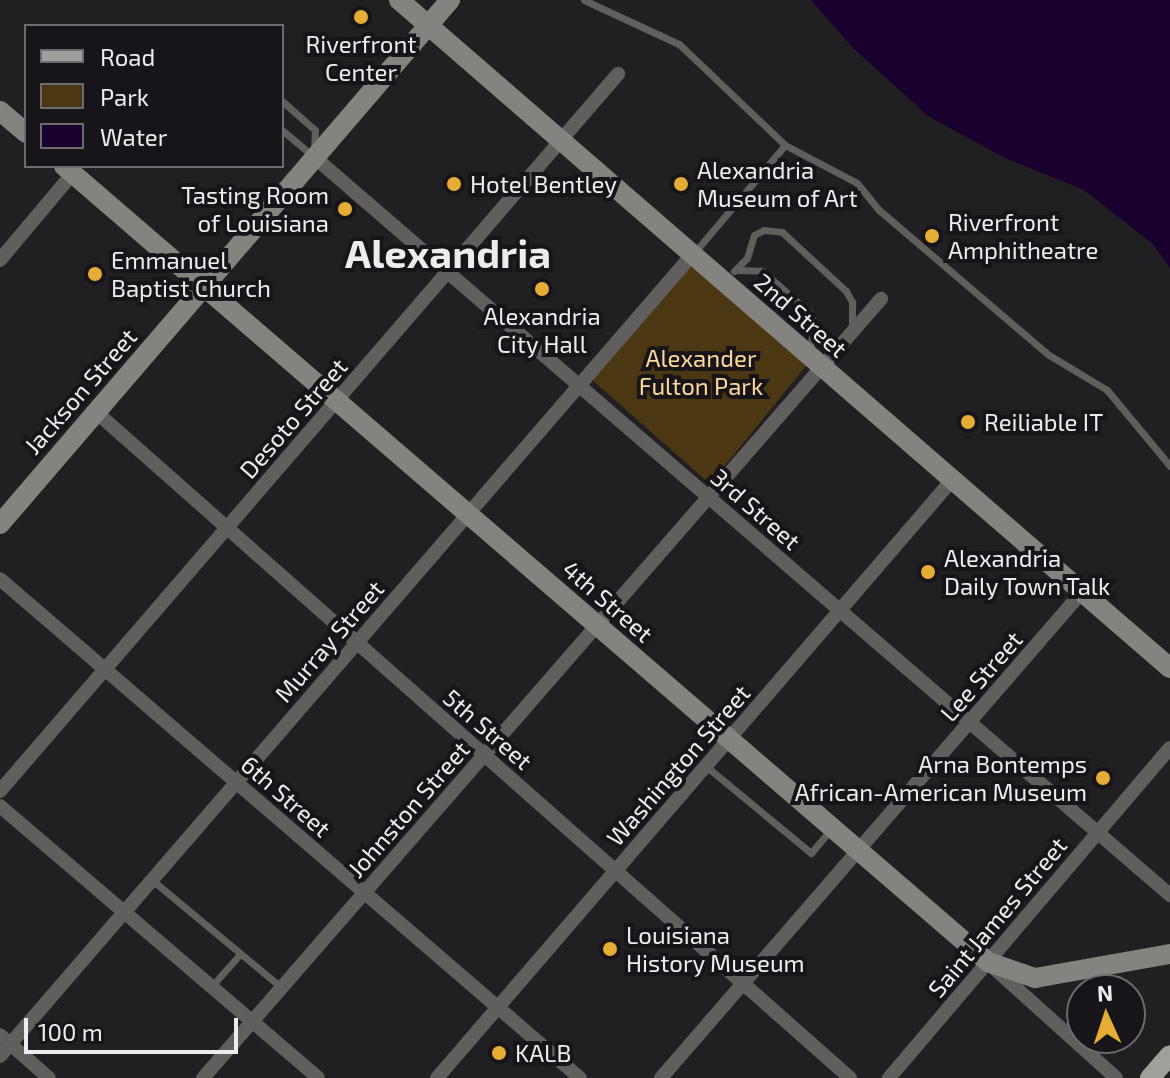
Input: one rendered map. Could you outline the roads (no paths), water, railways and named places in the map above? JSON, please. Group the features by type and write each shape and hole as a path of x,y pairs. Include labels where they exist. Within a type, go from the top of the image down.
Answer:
{"main road":[{"name":"2nd Street","path":"399,0 692,255 724,272 822,367 1170,668"},
{"name":"Jackson Street","path":"0,524 450,0"},
{"path":"0,111 24,131"},
{"name":"4th Street","path":"68,170 988,962"},
{"path":"988,962 1035,978 1170,954"},
{"path":"1150,1078 1170,1055"}],"street":[{"name":"Desoto Street","path":"0,791 618,74"},
{"name":"3rd Street","path":"313,156 1170,895"},
{"path":"0,260 68,170"},
{"name":"Murray Street","path":"0,1056 5,1039 124,912 692,255"},
{"name":"Johnston Street","path":"203,1078 881,299"},
{"name":"5th Street","path":"96,412 850,1078"},
{"name":"Washington Street","path":"437,1078 952,480"},
{"name":"6th Street","path":"0,579 580,1078"},
{"name":"Lee Street","path":"661,1078 860,852 1082,592"},
{"name":"Saint James Street","path":"889,1078 1170,748"},
{"path":"0,806 318,1078"},
{"name":"4th Street","path":"988,962 1116,1078"},
{"path":"5,1039 49,1078"}],"lane":[{"path":"584,0 679,44 785,145 857,183 879,210 1049,355 1107,390 1170,466"},
{"path":"284,103 315,130 313,156"},
{"path":"284,132 313,156"},
{"path":"692,255 785,145"},
{"path":"724,272 747,258 754,235 764,230 782,232 846,291 852,302 850,335"},
{"path":"724,272 762,271 809,312 814,324 808,342 822,367"},
{"path":"707,767 811,853 831,828"},
{"path":"152,880 282,988"},
{"path":"211,987 240,954"}],"water":[{"path":"811,0 1170,0 1170,268 1153,244 1084,190 1005,158 928,116 853,48"}],"place":[{"name":"Riverfront Center","path":"361,17"},
{"name":"Hotel Bentley","path":"454,184"},
{"name":"Alexandria Museum of Art","path":"681,184"},
{"name":"Tasting Room of Louisiana","path":"345,209"},
{"name":"Riverfront Amphitheatre","path":"932,236"},
{"name":"Emmanuel Baptist Church","path":"95,274"},
{"name":"Alexandria City Hall","path":"542,289"},
{"name":"Reiliable IT","path":"968,422"},
{"name":"Alexandria Daily Town Talk","path":"928,572"},
{"name":"Arna Bontemps African-American Museum","path":"1103,778"},
{"name":"Louisiana History Museum","path":"610,949"},
{"name":"KALB","path":"499,1053"}],"district":[{"name":"Alexandria","path":"448,252"}],"park label":[{"name":"Alexander Fulton Park","path":"701,372"}]}
